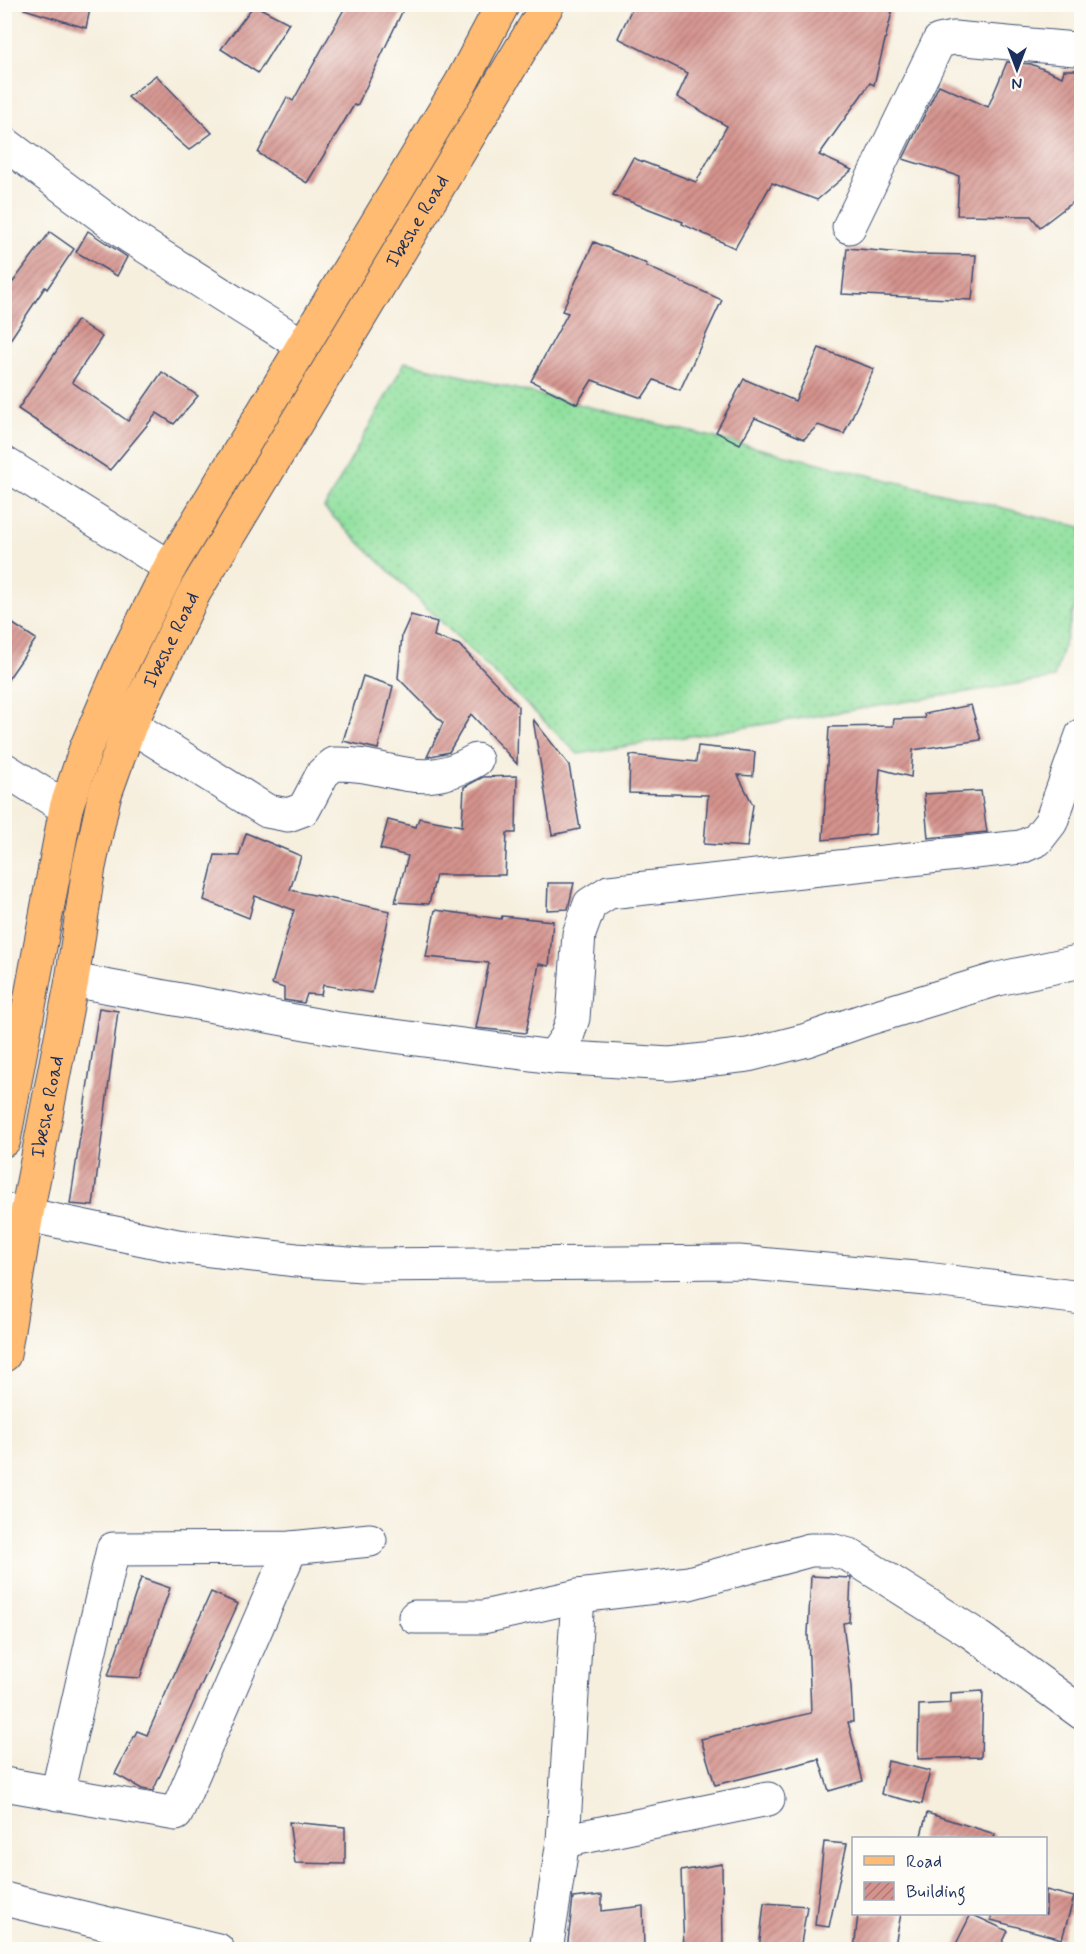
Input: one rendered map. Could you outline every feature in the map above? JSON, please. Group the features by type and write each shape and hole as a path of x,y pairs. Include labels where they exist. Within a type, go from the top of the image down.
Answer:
{"main road":[{"name":"Ibeshe Road","path":"4,1140 66,808 86,748 123,662 170,567 461,83 503,4"},
{"name":"Ibeshe Road","path":"4,1355 16,1211 72,980 89,867 104,797 130,725 194,593 548,4"}],"street":[{"path":"849,227 939,41 954,38 1075,49 1082,45"},
{"path":"4,143 129,236 302,345"},
{"path":"4,463 170,567"},
{"path":"130,725 267,811 288,815 304,809 323,773 334,764 351,763 401,775 426,777 456,771 476,760"},
{"path":"553,1057 567,1037 573,1018 579,934 590,904 609,892 1021,847 1037,840 1051,822 1082,735"},
{"path":"4,769 66,808"},
{"path":"72,980 333,1028 553,1057 670,1064 748,1055 807,1040 998,979 1082,961"},
{"path":"16,1211 92,1230 177,1246 296,1260 362,1265 740,1262 926,1279 1082,1298"},
{"path":"57,1794 113,1549 291,1548 370,1540"},
{"path":"4,1784 176,1814 291,1548"},
{"path":"414,1617 483,1617 578,1596 689,1583 810,1550 831,1550 849,1555 971,1632 1082,1713"},
{"path":"546,1950 563,1841 578,1596"},
{"path":"563,1841 768,1799"},
{"path":"4,1899 211,1949"}],"green space":[{"path":"405,362 1081,527 1081,586 1054,678 578,754 324,508"}],"building":[{"path":"25,4 91,4 86,28 24,9"},
{"path":"347,4 393,4 403,10 357,106 354,105 307,183 258,153 287,97 293,101"},
{"path":"634,4 880,4 892,12 874,85 870,83 819,155 852,170 817,200 772,183 735,248 682,224 683,222 613,195 633,158 696,182 727,126 677,97 688,73 618,38"},
{"path":"254,5 289,23 258,73 221,49"},
{"path":"1007,62 1031,64 1062,77 1064,70 1082,70 1082,195 1040,227 1031,216 957,215 959,176 903,159 939,85 988,107"},
{"path":"156,75 212,133 189,150 128,97"},
{"path":"88,231 127,257 117,276 76,252"},
{"path":"50,232 74,249 47,289 45,287 4,349 4,275 13,282"},
{"path":"594,242 647,264 646,266 722,300 680,390 654,380 642,398 592,380 577,404 531,381 568,313 562,311"},
{"path":"847,248 913,254 976,255 972,300 842,294"},
{"path":"77,320 102,337 72,382 128,421 162,372 198,396 174,424 157,413 110,470 18,409"},
{"path":"819,348 874,369 844,434 818,425 804,439 755,418 740,444 716,432 744,379 795,401"},
{"path":"411,615 437,622 434,636 459,645 518,706 517,764 471,714 449,752 427,757 443,723 398,678 402,635"},
{"path":"4,618 36,639 4,685"},
{"path":"363,676 393,686 378,749 343,741"},
{"path":"971,705 981,740 913,750 911,777 880,769 875,834 823,840 829,727 893,726 894,719 925,718 924,714"},
{"path":"533,719 569,765 580,829 552,835"},
{"path":"698,746 755,752 753,776 738,775 753,805 747,847 704,844 708,795 629,793 630,755 696,762"},
{"path":"517,776 516,833 507,833 505,875 436,875 429,904 395,902 408,856 380,849 388,820 416,827 419,818 462,826 464,787 483,777"},
{"path":"981,791 987,832 928,838 924,794"},
{"path":"246,833 301,856 290,890 390,911 372,993 323,985 321,995 307,994 304,1003 284,1000 284,988 272,984 294,910 255,896 249,918 204,900 215,855 239,856"},
{"path":"548,883 574,883 568,909 547,910"},
{"path":"435,910 501,919 502,916 553,921 549,966 539,964 526,1033 476,1028 489,963 426,957"},
{"path":"99,1008 118,1011 93,1206 70,1204"},
{"path":"811,1576 851,1578 849,1622 843,1623 853,1722 848,1722 863,1781 829,1791 819,1759 715,1785 701,1739 811,1713 808,1634"},
{"path":"141,1578 170,1588 140,1678 108,1676"},
{"path":"211,1592 238,1604 153,1791 142,1789 115,1774 137,1731 147,1735"},
{"path":"983,1691 981,1757 918,1759 919,1705 951,1703 951,1693"},
{"path":"888,1761 930,1771 922,1804 881,1794"},
{"path":"927,1813 995,1834 994,1837 921,1837"},
{"path":"289,1822 345,1827 345,1864 295,1863"},
{"path":"824,1842 847,1844 829,1927 815,1925"},
{"path":"722,1864 723,1950 684,1950 681,1871"},
{"path":"1047,1890 1074,1897 1062,1939 991,1920 992,1915 1047,1915"},
{"path":"602,1895 602,1911 643,1906 644,1950 567,1950 573,1898"},
{"path":"764,1903 807,1906 800,1950 759,1950"},
{"path":"858,1915 901,1915 894,1950 854,1950"},
{"path":"970,1915 1008,1931 999,1950 953,1950"}]}
